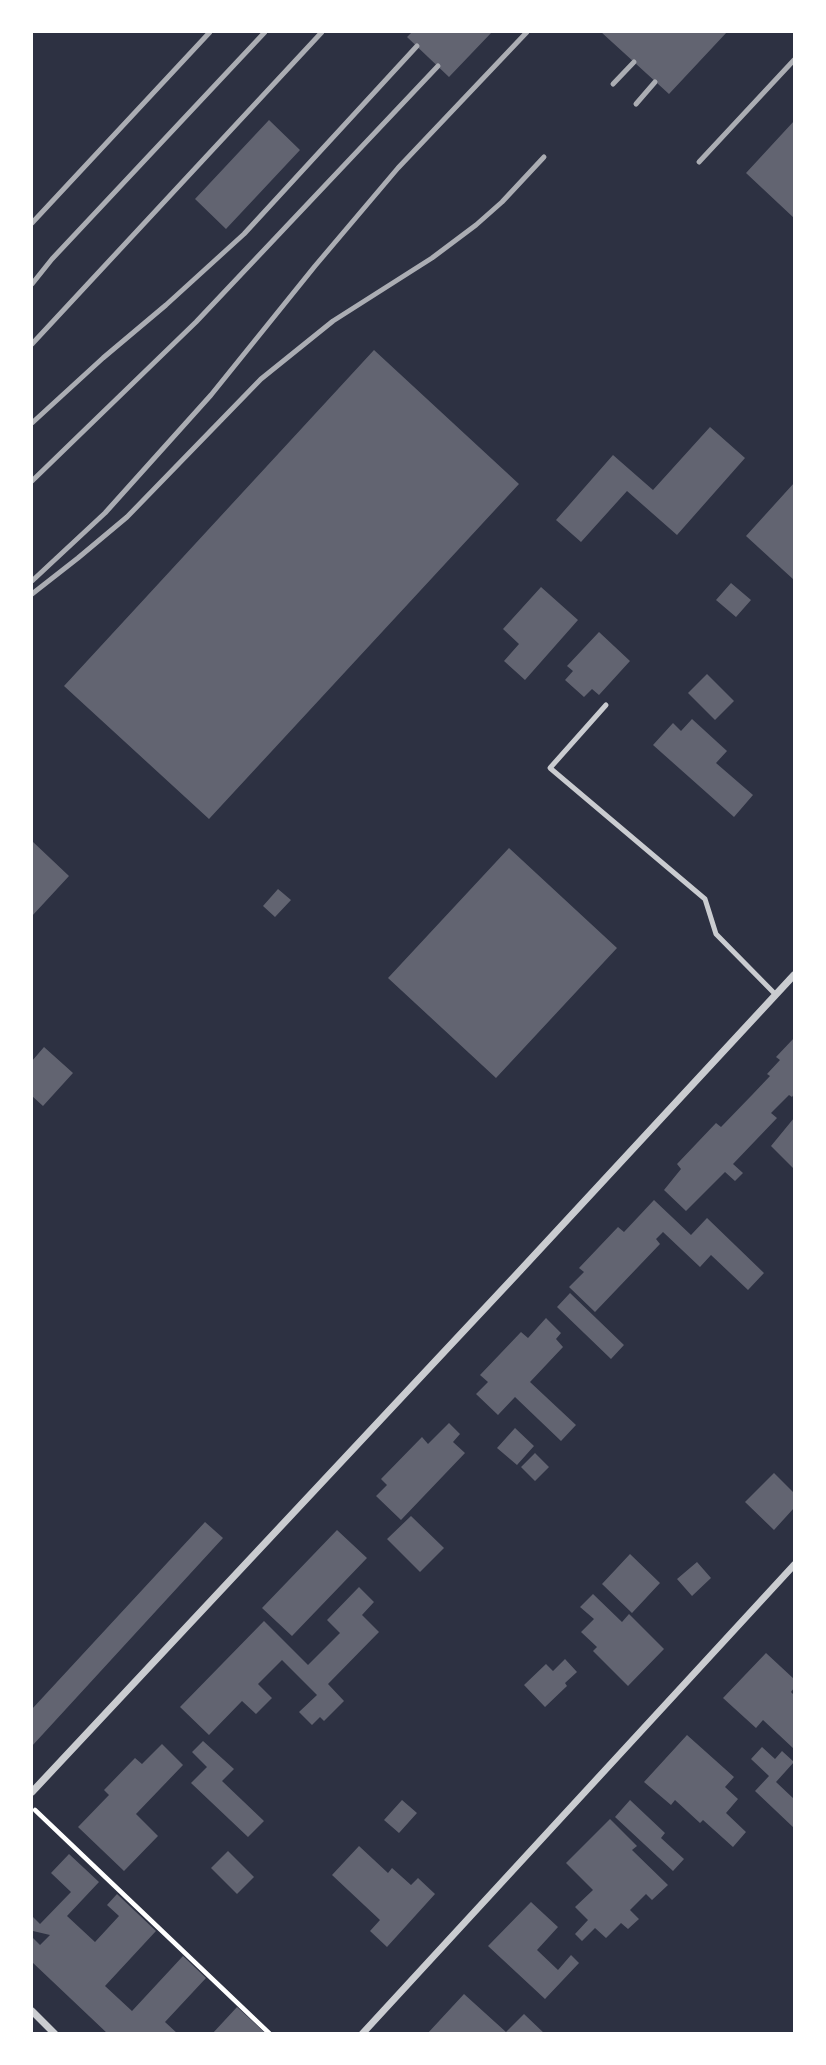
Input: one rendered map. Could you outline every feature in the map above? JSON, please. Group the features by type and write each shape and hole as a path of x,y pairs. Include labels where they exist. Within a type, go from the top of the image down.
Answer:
{"street":[{"path":"32,1792 794,975"},
{"path":"362,2034 794,1565"},
{"path":"32,2011 55,2034"},
{"path":"370,2025 379,2034"}],"lane":[{"path":"606,705 550,768 705,899 716,934 776,995"}],"path":[{"path":"32,1807 270,2034"}],"building":[{"path":"412,32 492,32 449,77 407,37"},
{"path":"601,32 727,32 669,94"},
{"path":"269,120 300,150 226,229 195,199"},
{"path":"794,121 794,218 746,173"},
{"path":"374,350 519,484 209,819 64,686"},
{"path":"710,427 745,458 677,535 627,491 581,542 556,520 613,455 653,490"},
{"path":"794,483 794,580 746,536"},
{"path":"731,583 751,600 736,617 716,600"},
{"path":"541,587 578,620 525,680 504,661 519,644 503,629"},
{"path":"599,632 630,661 599,695 592,689 584,697 565,680 573,671 567,666"},
{"path":"707,674 734,701 715,720 688,693"},
{"path":"692,719 727,751 716,763 753,795 734,817 653,745 673,723 681,731"},
{"path":"32,841 69,876 32,916"},
{"path":"509,848 617,948 496,1078 388,978"},
{"path":"278,889 291,900 275,917 263,906"},
{"path":"794,1038 794,1094 792,1097 789,1095 771,1113 777,1118 733,1164 743,1173 735,1181 725,1172 686,1211 664,1190 681,1169 677,1164 716,1123 721,1127 770,1076 767,1074 780,1060 776,1057"},
{"path":"44,1047 73,1073 43,1106 32,1096 32,1061"},
{"path":"794,1118 794,1169 771,1146"},
{"path":"654,1200 691,1235 707,1218 764,1273 748,1290 711,1255 700,1267 663,1232 656,1239 660,1244 595,1312 569,1287 584,1272 579,1268 618,1227 624,1232"},
{"path":"570,1293 624,1345 611,1359 557,1307"},
{"path":"546,1318 561,1333 556,1339 563,1347 530,1382 576,1425 561,1441 515,1397 498,1415 476,1394 488,1382 480,1375 521,1332 528,1338"},
{"path":"449,1423 460,1434 453,1442 465,1453 401,1520 376,1496 387,1485 381,1479 422,1437 428,1444"},
{"path":"515,1428 534,1446 517,1465 497,1448"},
{"path":"535,1453 549,1467 535,1481 521,1467"},
{"path":"774,1473 794,1493 794,1508 774,1530 745,1502"},
{"path":"411,1516 444,1548 420,1572 387,1539"},
{"path":"205,1522 223,1538 32,1746 32,1709"},
{"path":"337,1530 367,1558 292,1636 262,1608"},
{"path":"630,1554 660,1583 632,1613 602,1584"},
{"path":"697,1562 711,1578 692,1596 677,1579"},
{"path":"359,1587 374,1602 362,1615 379,1632 328,1684 344,1701 324,1721 320,1717 312,1725 299,1712 317,1695 282,1660 258,1684 272,1698 256,1714 242,1701 209,1735 180,1707 264,1621 308,1665 340,1633 327,1620"},
{"path":"593,1594 622,1622 629,1614 664,1649 628,1686 593,1651 597,1647 581,1632 594,1619 580,1607"},
{"path":"766,1653 794,1679 791,1692 794,1695 794,1749 763,1720 756,1728 723,1698"},
{"path":"565,1659 577,1672 545,1707 524,1685 546,1664 553,1671"},
{"path":"687,1735 734,1777 725,1787 738,1799 726,1813 746,1832 733,1847 703,1820 700,1823 675,1800 671,1805 644,1782"},
{"path":"203,1741 234,1769 222,1781 264,1821 248,1837 191,1783 207,1767 192,1752"},
{"path":"162,1744 183,1765 136,1814 158,1836 124,1871 78,1827 109,1795 104,1790 135,1758 142,1764"},
{"path":"762,1747 775,1759 782,1751 794,1762 776,1782 794,1799 794,1828 755,1791 769,1776 751,1759"},
{"path":"402,1800 417,1813 399,1833 384,1820"},
{"path":"630,1800 665,1833 661,1838 684,1859 673,1871 615,1817"},
{"path":"610,1819 637,1846 632,1850 668,1885 652,1900 646,1894 630,1910 639,1919 628,1929 621,1923 606,1938 595,1928 582,1941 575,1934 588,1920 575,1907 593,1890 566,1863"},
{"path":"359,1846 388,1873 392,1868 411,1885 418,1878 435,1894 387,1947 370,1931 380,1920 332,1875"},
{"path":"228,1851 254,1877 237,1894 211,1868"},
{"path":"69,1854 99,1882 67,1916 95,1942 119,1916 107,1905 117,1894 156,1931 105,1986 132,2011 183,1956 206,1978 165,2022 178,2034 108,2034 32,1962 32,1937 40,1945 50,1935 32,1933 32,1916 40,1924 71,1892 51,1873"},
{"path":"531,1902 558,1927 537,1950 558,1970 571,1955 579,1963 545,1999 488,1946"},
{"path":"464,1994 506,2032 524,2014 545,2034 427,2034"},
{"path":"237,2007 248,2017 266,2034 212,2034"}],"railway":[{"path":"32,223 210,32"},
{"path":"32,284 52,259 265,32"},
{"path":"32,344 322,32"},
{"path":"32,581 105,513 211,395 398,168 527,32"},
{"path":"32,423 244,234 417,46"},
{"path":"699,162 794,60"},
{"path":"613,84 634,62"},
{"path":"32,481 196,322 438,66"},
{"path":"636,104 655,82"},
{"path":"32,594 127,517 261,379 333,321 432,258 476,225 502,202 544,157"}]}
